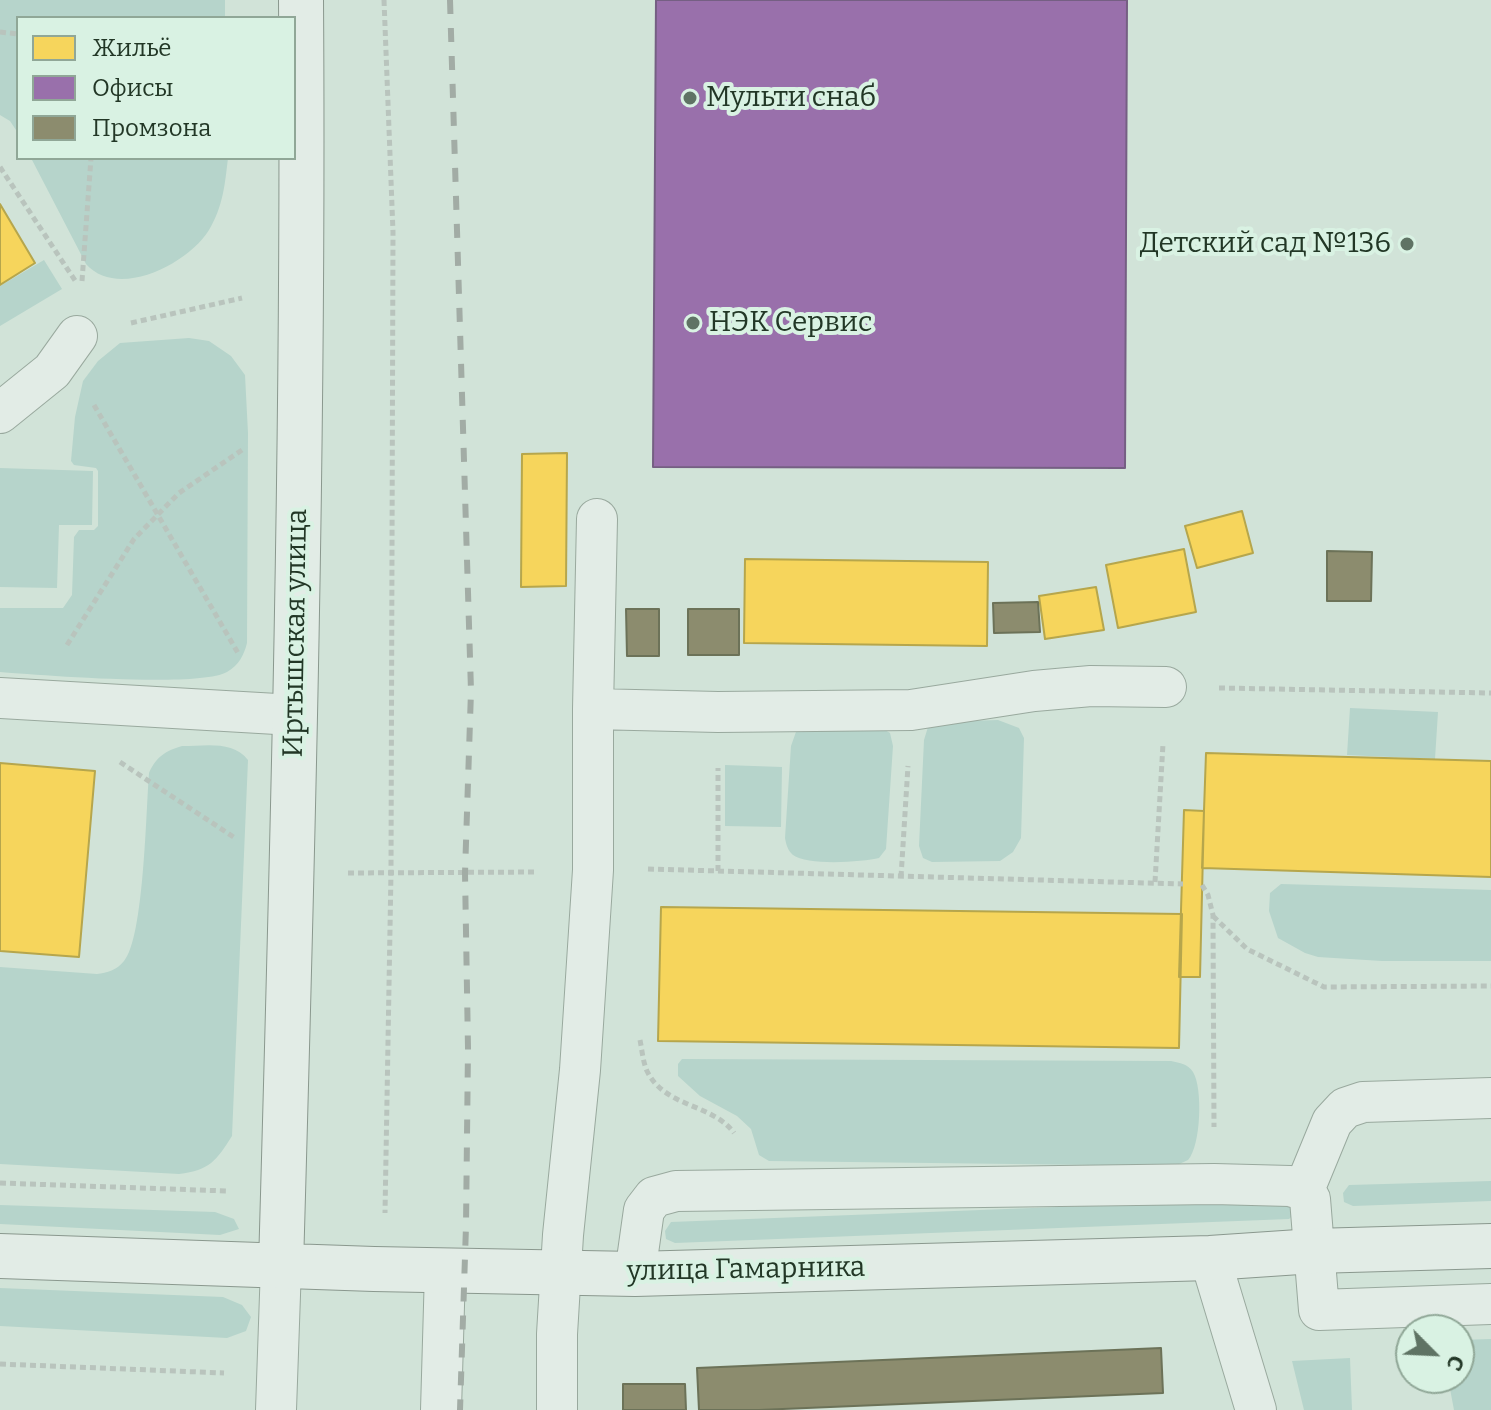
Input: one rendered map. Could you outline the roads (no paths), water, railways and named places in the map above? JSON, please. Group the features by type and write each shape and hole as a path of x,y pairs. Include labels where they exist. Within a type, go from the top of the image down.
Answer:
{"main road":[{"name":"Иртышская улица","path":"281,1266 276,715 303,280 301,0"},
{"name":"улица Гамарника","path":"0,1256 635,1274 1210,1258 1314,1251 1491,1246"}],"lane":[{"path":"0,413 52,371 71,346"},
{"path":"557,1410 561,1273 568,1170 580,1070 593,870 597,519"},
{"path":"593,709 718,712 911,710 1034,691 1091,686 1166,687"},
{"path":"11,698 276,715"},
{"path":"1304,1190 1332,1122 1345,1108 1363,1102 1491,1098"},
{"path":"635,1274 644,1210 654,1197 676,1191 1214,1184 1290,1186 1304,1190 1310,1199 1314,1251 1304,1310 1491,1304"},
{"path":"1210,1258 1256,1410"},
{"path":"276,1393 281,1266"},
{"path":"441,1410 445,1271"}],"railway":[{"path":"450,0 471,691 465,873 468,1048 460,1410"}],"place":[{"name":"Мульти снаб","path":"690,98"},
{"name":"Детский сад №136","path":"1407,244"},
{"name":"НЭК Сервис","path":"693,323"}]}
